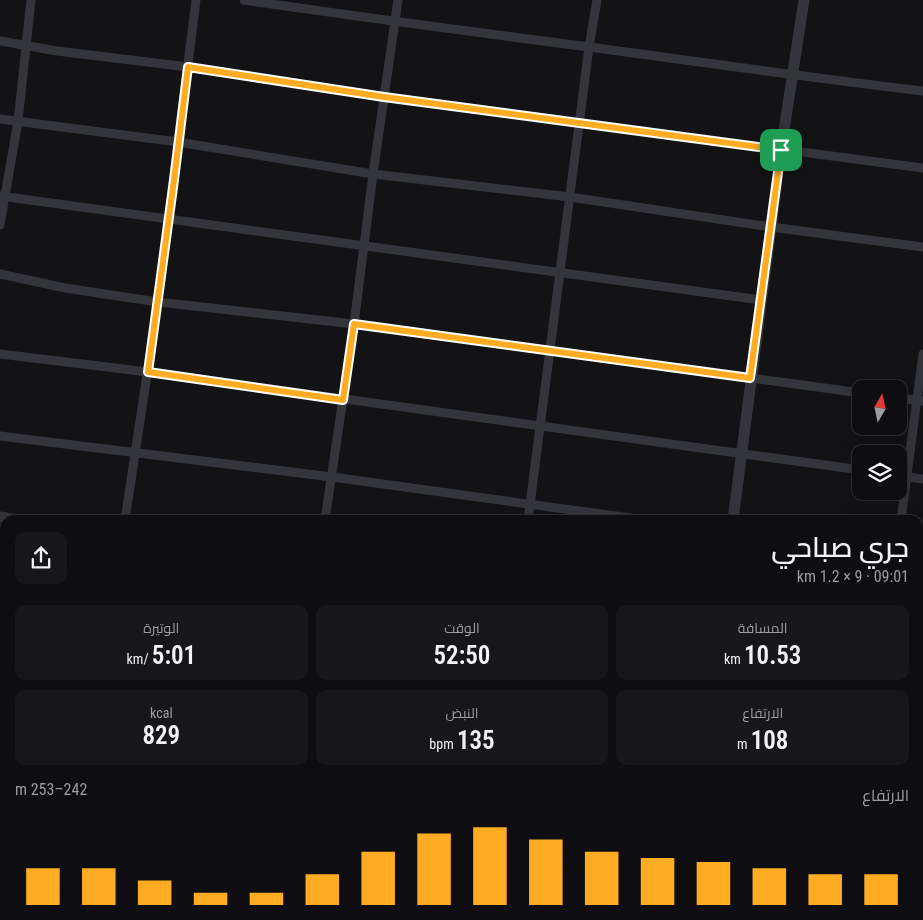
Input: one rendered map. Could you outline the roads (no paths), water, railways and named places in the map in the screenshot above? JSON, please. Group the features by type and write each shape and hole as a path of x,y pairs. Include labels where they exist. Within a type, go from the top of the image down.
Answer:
{"street":[{"path":"0,225 2,197 18,121 31,0"},
{"path":"125,515 158,302 196,0"},
{"path":"244,0 791,76 923,92"},
{"path":"325,515 354,324 398,0"},
{"path":"529,515 589,47 597,0"},
{"path":"734,515 750,378 791,76 804,0"},
{"path":"0,41 57,51 188,67 384,97 923,168"},
{"path":"0,119 178,142 373,174 570,197 771,227 923,247"},
{"path":"2,197 761,300"},
{"path":"0,274 65,288 158,302 354,324 852,392"},
{"path":"0,354 148,372 852,469"},
{"path":"907,455 920,400 923,354"},
{"path":"0,436 332,477 607,515"},
{"path":"907,477 923,479"},
{"path":"901,500 901,515"}]}
